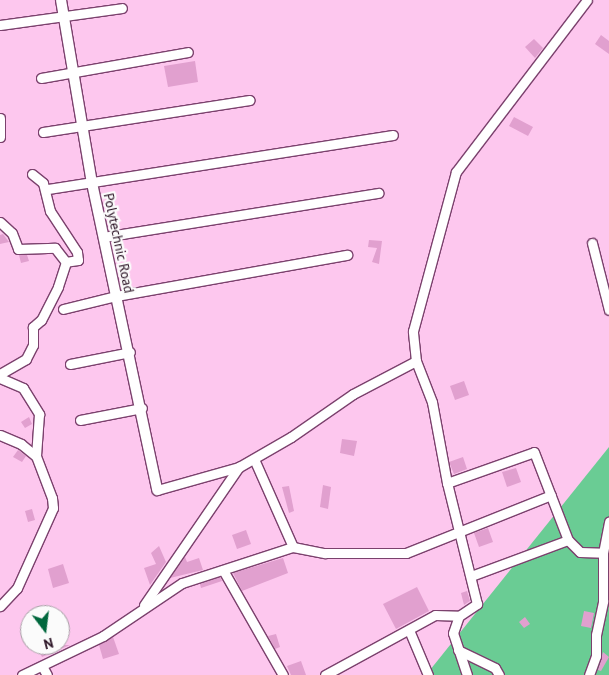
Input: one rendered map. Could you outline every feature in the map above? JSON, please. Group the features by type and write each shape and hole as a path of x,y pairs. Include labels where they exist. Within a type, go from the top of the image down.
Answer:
{"street":[{"name":"Polytechnic Road","path":"61,0 75,72 92,183 142,408 156,490"},
{"path":"325,675 435,615 459,616 478,604 447,483 432,402 416,361 413,332 456,172 582,2"},
{"path":"0,25 122,8"},
{"path":"41,78 188,52"},
{"path":"43,132 250,100"},
{"path":"0,118 0,137"},
{"path":"48,190 393,135"},
{"path":"32,174 43,183 50,211 76,252 78,260 66,262"},
{"path":"103,237 379,194"},
{"path":"0,222 12,233 18,249 55,248 66,262"},
{"path":"592,243 609,310"},
{"path":"64,309 116,296 347,255"},
{"path":"1,381 26,359 33,345 33,327 41,320 54,295 66,262"},
{"path":"70,364 130,352"},
{"path":"156,490 238,467 292,437 353,394 416,361"},
{"path":"0,606 16,588 53,508 52,498 36,456 39,414 23,388 1,381"},
{"path":"80,420 142,408"},
{"path":"0,435 21,444 36,456"},
{"path":"447,483 534,452 568,540 580,552 603,552"},
{"path":"254,459 293,547"},
{"path":"142,608 238,467"},
{"path":"22,675 103,636 142,608 182,583 293,547 325,553 406,553 551,495"},
{"path":"589,675 596,656 596,635 603,601 603,552 609,522"},
{"path":"471,576 568,540"},
{"path":"223,570 283,675"},
{"path":"459,616 453,633 466,675"},
{"path":"409,630 428,675"},
{"path":"458,650 495,668 499,675"},
{"path":"42,666 47,675"}],"green space":[{"path":"609,447 609,675 426,675"}],"building":[{"path":"601,35 609,41 609,54 595,44"},
{"path":"534,39 543,48 535,58 525,47"},
{"path":"195,61 198,82 168,87 164,66"},
{"path":"514,117 533,127 528,136 509,126"},
{"path":"3,234 9,242 0,244 0,235"},
{"path":"369,240 382,241 379,264 372,262 377,248 368,247"},
{"path":"19,255 27,255 29,261 21,263"},
{"path":"464,381 469,395 455,400 450,386"},
{"path":"29,417 32,424 25,428 21,422"},
{"path":"342,439 357,441 354,456 340,453"},
{"path":"18,450 26,456 22,462 13,457"},
{"path":"463,457 467,469 454,474 449,462"},
{"path":"516,468 521,482 507,487 502,472"},
{"path":"323,485 331,487 328,509 320,507"},
{"path":"289,486 294,511 289,513 282,487"},
{"path":"32,509 35,520 28,522 25,511"},
{"path":"488,528 493,542 479,547 474,533"},
{"path":"246,530 251,544 237,549 232,535"},
{"path":"159,546 166,562 150,585 144,568 156,564 151,553"},
{"path":"185,557 187,562 199,558 203,570 170,578"},
{"path":"283,558 288,573 242,591 233,573"},
{"path":"63,564 69,583 53,588 48,569"},
{"path":"220,577 222,581 201,588 200,584"},
{"path":"417,587 429,611 396,629 383,604"},
{"path":"467,591 470,601 464,605 461,593"},
{"path":"584,611 594,613 591,628 581,626"},
{"path":"525,617 530,624 524,628 519,622"},
{"path":"276,634 280,647 275,649 268,636"},
{"path":"113,637 119,654 103,659 99,645"},
{"path":"603,652 609,657 601,671 598,670"},
{"path":"301,661 306,675 291,675 287,666"}]}
